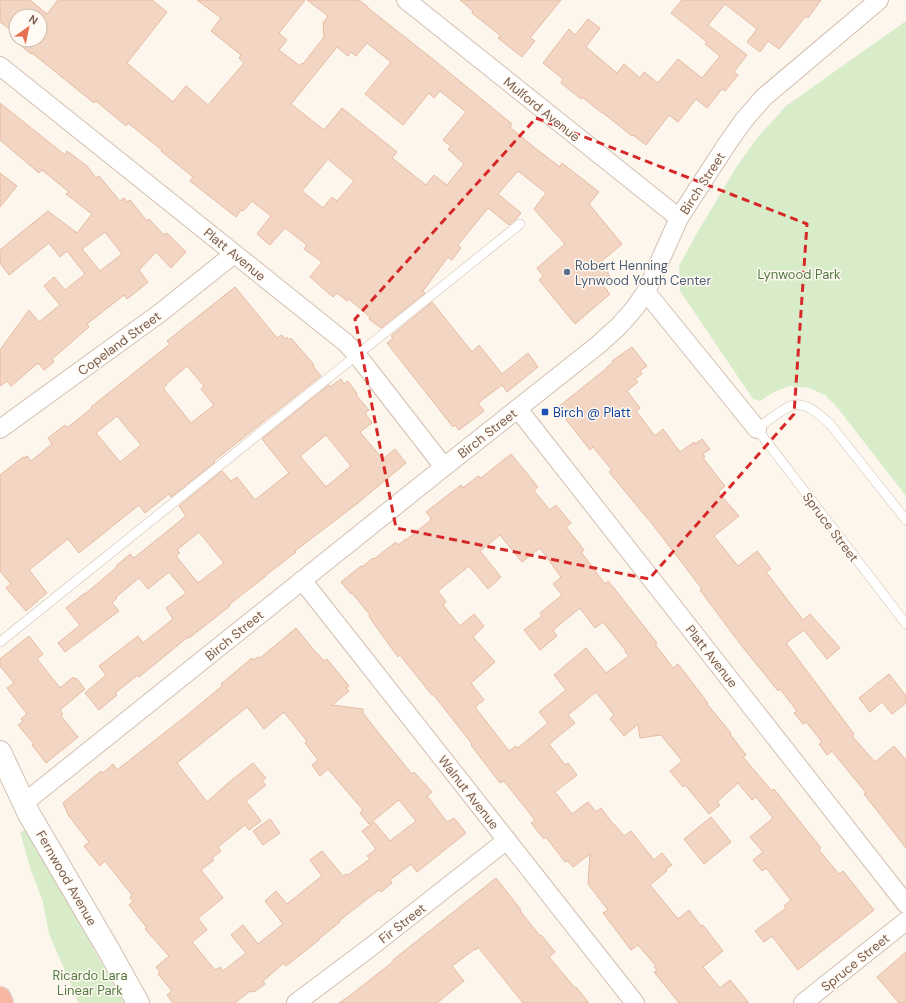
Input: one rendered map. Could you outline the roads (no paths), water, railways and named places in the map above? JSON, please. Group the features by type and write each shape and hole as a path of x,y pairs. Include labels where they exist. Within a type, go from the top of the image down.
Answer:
{"highway":[{"path":"0,998 2,1003"}],"street":[{"name":"Mulford Avenue","path":"406,0 679,218"},
{"name":"Birch Street","path":"24,803 614,331 634,309 646,292 679,218 744,120 764,97 879,0"},
{"name":"Platt Avenue","path":"0,66 346,343 444,467"},
{"name":"Copeland Street","path":"0,429 160,313 234,254"},
{"name":"Spruce Street","path":"646,292 757,429"},
{"name":"Platt Avenue","path":"518,409 906,904"},
{"name":"Walnut Avenue","path":"302,580 635,1003"},
{"name":"Fernwood Avenue","path":"0,752 24,803 138,1003"},
{"name":"Fir Street","path":"296,1003 372,946 507,840"},
{"name":"Spruce Street","path":"803,1003 906,921"}],"lane":[{"path":"0,642 520,224"},
{"path":"757,429 784,410 794,405 805,406 819,414 830,424 906,520"},
{"name":"Spruce Street","path":"757,429 906,624"}],"place":[{"name":"Robert Henning Lynwood Youth Center","path":"567,272"},
{"name":"Birch @ Platt","path":"545,412"}],"park label":[{"name":"Lynwood Park","path":"799,274"},
{"name":"Ricardo Lara Linear Park","path":"90,982"}]}
